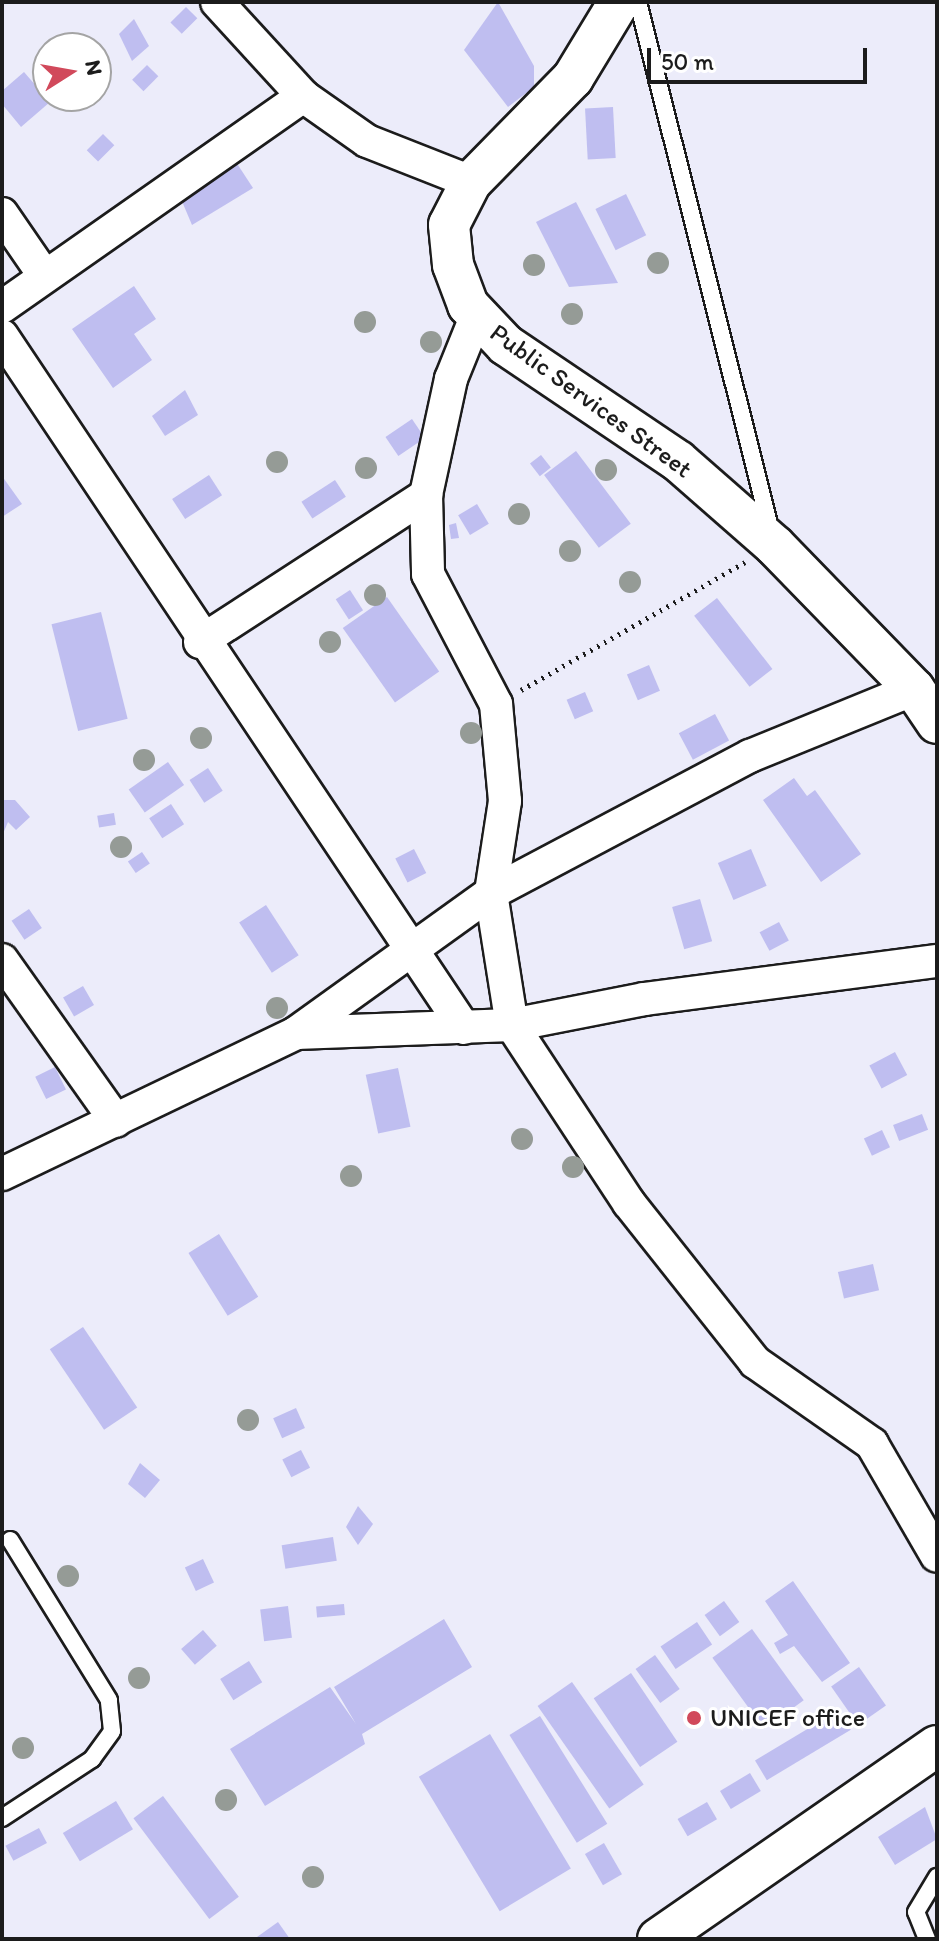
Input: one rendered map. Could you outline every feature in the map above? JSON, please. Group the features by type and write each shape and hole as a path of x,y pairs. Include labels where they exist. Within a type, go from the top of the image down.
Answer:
{"street":[{"path":"217,2 303,96 367,141 471,182"},
{"name":"Public Services Street","path":"619,2 573,78 471,182 449,225 453,265 476,317 678,461 774,545 914,689 937,723"},
{"path":"2,307 303,96"},
{"path":"2,214 44,275"},
{"path":"476,317 451,379 426,495 428,574 496,704 505,801 491,893 512,1025 629,1203 755,1362 872,1444 937,1556"},
{"path":"2,336 200,642 464,1028"},
{"path":"200,642 426,495"},
{"path":"2,1174 296,1033 491,893 764,749 914,689"},
{"path":"2,960 116,1121"},
{"path":"296,1033 512,1025 644,999 937,961"},
{"path":"658,1939 937,1746"}],"lane":[{"path":"638,2 774,545"},
{"path":"2,1818 92,1759 112,1731 109,1700 10,1540"},
{"path":"927,1939 916,1912 937,1877"}],"path":[{"path":"496,704 774,545"}],"building":[{"path":"498,2 534,66 534,87 508,107 464,50"},
{"path":"186,7 197,18 182,34 170,23"},
{"path":"134,19 149,46 132,61 119,34"},
{"path":"147,65 158,76 143,91 132,80"},
{"path":"24,72 32,81 32,112 38,112 21,127 2,104 2,91"},
{"path":"613,107 616,158 588,159 585,108"},
{"path":"103,134 114,145 98,162 87,150"},
{"path":"236,162 253,188 192,225 181,199"},
{"path":"626,194 646,235 616,250 595,209"},
{"path":"576,202 618,283 569,287 536,222"},
{"path":"134,286 156,319 134,334 152,360 113,388 72,329"},
{"path":"185,390 198,415 165,436 152,416"},
{"path":"412,419 425,438 398,456 385,437"},
{"path":"576,451 631,524 599,548 544,475"},
{"path":"541,455 551,468 540,476 530,464"},
{"path":"209,475 222,495 185,519 172,499"},
{"path":"2,476 22,504 2,517"},
{"path":"335,480 346,497 312,519 301,502"},
{"path":"477,504 489,524 470,535 458,515"},
{"path":"456,523 459,538 451,539 449,525"},
{"path":"350,590 363,610 349,619 336,599"},
{"path":"387,597 439,672 395,703 343,628"},
{"path":"717,598 772,669 750,687 694,616"},
{"path":"101,612 128,719 78,731 52,624"},
{"path":"649,665 660,691 638,700 627,674"},
{"path":"585,692 593,711 575,719 567,700"},
{"path":"715,714 729,740 693,760 679,733"},
{"path":"168,762 184,785 145,812 129,790"},
{"path":"208,768 223,791 204,803 190,780"},
{"path":"794,778 807,796 815,790 861,854 821,882 763,800"},
{"path":"2,800 15,800 30,817 16,830 8,822 2,836"},
{"path":"171,804 184,824 162,838 149,818"},
{"path":"114,813 116,825 99,828 97,816"},
{"path":"414,849 426,873 408,883 395,859"},
{"path":"751,849 767,886 733,900 718,863"},
{"path":"142,852 150,864 136,873 128,862"},
{"path":"700,899 712,941 684,949 672,907"},
{"path":"266,905 299,955 272,973 239,922"},
{"path":"29,909 42,928 24,940 12,921"},
{"path":"779,922 789,941 769,951 760,932"},
{"path":"83,986 94,1005 74,1017 63,998"},
{"path":"895,1052 907,1075 882,1089 869,1066"},
{"path":"55,1067 66,1089 46,1099 35,1077"},
{"path":"398,1068 410,1127 378,1134 366,1075"},
{"path":"922,1114 928,1130 899,1141 893,1125"},
{"path":"882,1130 890,1147 872,1156 864,1138"},
{"path":"219,1234 258,1297 228,1316 188,1253"},
{"path":"873,1264 879,1290 844,1298 838,1272"},
{"path":"83,1327 137,1407 104,1430 50,1349"},
{"path":"296,1408 305,1428 282,1438 273,1418"},
{"path":"301,1450 310,1468 291,1477 282,1460"},
{"path":"140,1463 160,1480 145,1498 128,1484"},
{"path":"358,1506 373,1524 358,1545 346,1527"},
{"path":"333,1537 337,1561 285,1569 282,1545"},
{"path":"203,1559 214,1583 196,1591 185,1567"},
{"path":"793,1581 850,1663 822,1682 794,1646 780,1654 774,1643 788,1635 765,1601"},
{"path":"724,1601 739,1622 720,1636 705,1615"},
{"path":"344,1604 345,1615 317,1617 316,1606"},
{"path":"288,1606 292,1638 264,1641 260,1609"},
{"path":"444,1619 472,1667 362,1734 365,1744 265,1806 230,1749 330,1687 356,1724 334,1687"},
{"path":"697,1622 712,1644 676,1669 661,1647"},
{"path":"752,1629 804,1700 764,1729 712,1658"},
{"path":"203,1630 217,1646 195,1665 181,1649"},
{"path":"655,1655 680,1689 660,1703 636,1669"},
{"path":"249,1661 262,1682 233,1700 220,1679"},
{"path":"859,1667 886,1706 858,1725 831,1687"},
{"path":"631,1673 677,1742 640,1767 594,1698"},
{"path":"572,1682 644,1784 609,1808 538,1706"},
{"path":"839,1710 851,1730 767,1780 755,1760"},
{"path":"540,1716 607,1824 577,1843 509,1735"},
{"path":"490,1734 571,1869 500,1911 419,1777"},
{"path":"750,1773 761,1791 731,1809 720,1791"},
{"path":"163,1796 239,1897 209,1919 133,1818"},
{"path":"116,1801 133,1829 80,1861 63,1833"},
{"path":"707,1802 717,1819 688,1836 678,1819"},
{"path":"925,1807 937,1839 895,1865 878,1837"},
{"path":"39,1828 47,1843 13,1861 5,1846"},
{"path":"604,1843 622,1874 603,1885 585,1854"},
{"path":"278,1922 290,1939 257,1937"}],"place":[{"name":"UNICEF office","path":"694,1718"}]}
